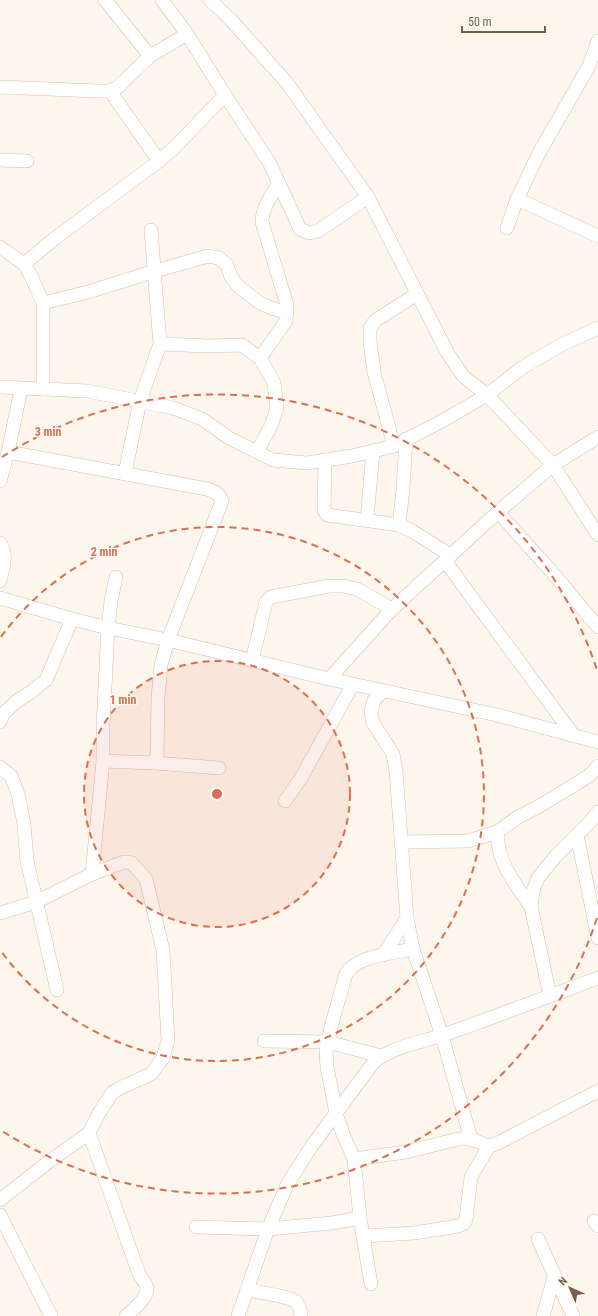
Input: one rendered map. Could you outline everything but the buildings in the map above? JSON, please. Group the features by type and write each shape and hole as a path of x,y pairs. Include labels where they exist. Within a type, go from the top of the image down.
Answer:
{"street":[{"path":"162,0 187,34 270,164 300,229 309,234 318,231 368,198"},
{"path":"210,0 231,20 287,83 368,198 447,352 463,376 487,395 553,465 598,535"},
{"path":"107,1 150,56"},
{"path":"0,87 97,92 110,91 118,87 150,56 187,34"},
{"path":"507,228 517,199 539,153 589,66 598,40"},
{"path":"110,91 159,161"},
{"path":"24,264 54,239 159,161 173,149 225,95"},
{"path":"0,160 26,161"},
{"path":"260,358 286,321 287,312 287,305 262,222 264,210 279,183"},
{"path":"517,199 598,236"},
{"path":"125,473 140,401 160,344 151,230"},
{"path":"0,247 24,264 43,303 43,389"},
{"path":"43,303 88,292 208,256 219,258 227,265 231,276 239,288 260,303 274,309 287,312"},
{"path":"394,446 374,372 370,328 376,320 417,294"},
{"path":"0,387 87,391 173,408 202,419 229,438 273,460 307,463 352,456 394,446 444,420 487,395 523,367 563,344 598,328"},
{"path":"160,344 207,346 242,345 260,358 274,383 277,408 271,426 257,452"},
{"path":"0,481 8,452 21,389"},
{"path":"330,679 392,609 498,512 553,465 598,437"},
{"path":"399,524 406,439"},
{"path":"367,519 373,451"},
{"path":"8,452 207,489 220,496 222,501 168,640 161,665 158,697 157,754 155,763"},
{"path":"325,460 325,513 327,515 399,524 412,531 448,558 574,736"},
{"path":"498,512 551,571 598,627"},
{"path":"0,543 5,555 0,581"},
{"path":"92,874 102,761 108,628 111,601 116,577"},
{"path":"252,660 266,602 271,597 330,586 343,586 356,589 392,609"},
{"path":"0,598 108,628 168,640 383,691 497,715 598,742"},
{"path":"0,722 3,714 17,701 46,680 72,619"},
{"path":"286,801 301,778 353,684"},
{"path":"383,691 374,700 371,712 373,723 393,754 396,771 407,918 413,949 442,1036 471,1139"},
{"path":"102,761 219,768"},
{"path":"402,842 468,841 496,832 571,787 590,774 598,766"},
{"path":"0,767 11,776 18,794 24,824 27,861 57,990"},
{"path":"550,996 531,907 533,891 538,878 555,857 598,812"},
{"path":"496,832 497,844 503,863 531,907"},
{"path":"576,836 598,938"},
{"path":"0,913 36,902 92,874 124,862 132,862 146,879 163,950 168,1040 163,1058 151,1074 122,1086 112,1093 99,1113 89,1133 47,1163 0,1200"},
{"path":"383,955 407,918"},
{"path":"371,1284 360,1218 354,1159 336,1113 327,1067 326,1052 346,974 350,968 359,962 413,949"},
{"path":"238,1316 268,1229 287,1186 311,1147 373,1063 390,1051 442,1036 598,978"},
{"path":"264,1041 328,1042 381,1056"},
{"path":"354,1159 406,1152 458,1138 471,1139 489,1146 498,1143 598,1091"},
{"path":"89,1133 139,1274 147,1286 146,1294 140,1304 126,1316"},
{"path":"364,1236 414,1232 463,1224 466,1220 471,1177 489,1146"},
{"path":"0,1215 49,1315"},
{"path":"196,1227 268,1229 332,1224 360,1218"},
{"path":"538,1239 573,1316"},
{"path":"543,1316 554,1276"},
{"path":"247,1290 289,1299 296,1302 300,1307 301,1316"}]}
